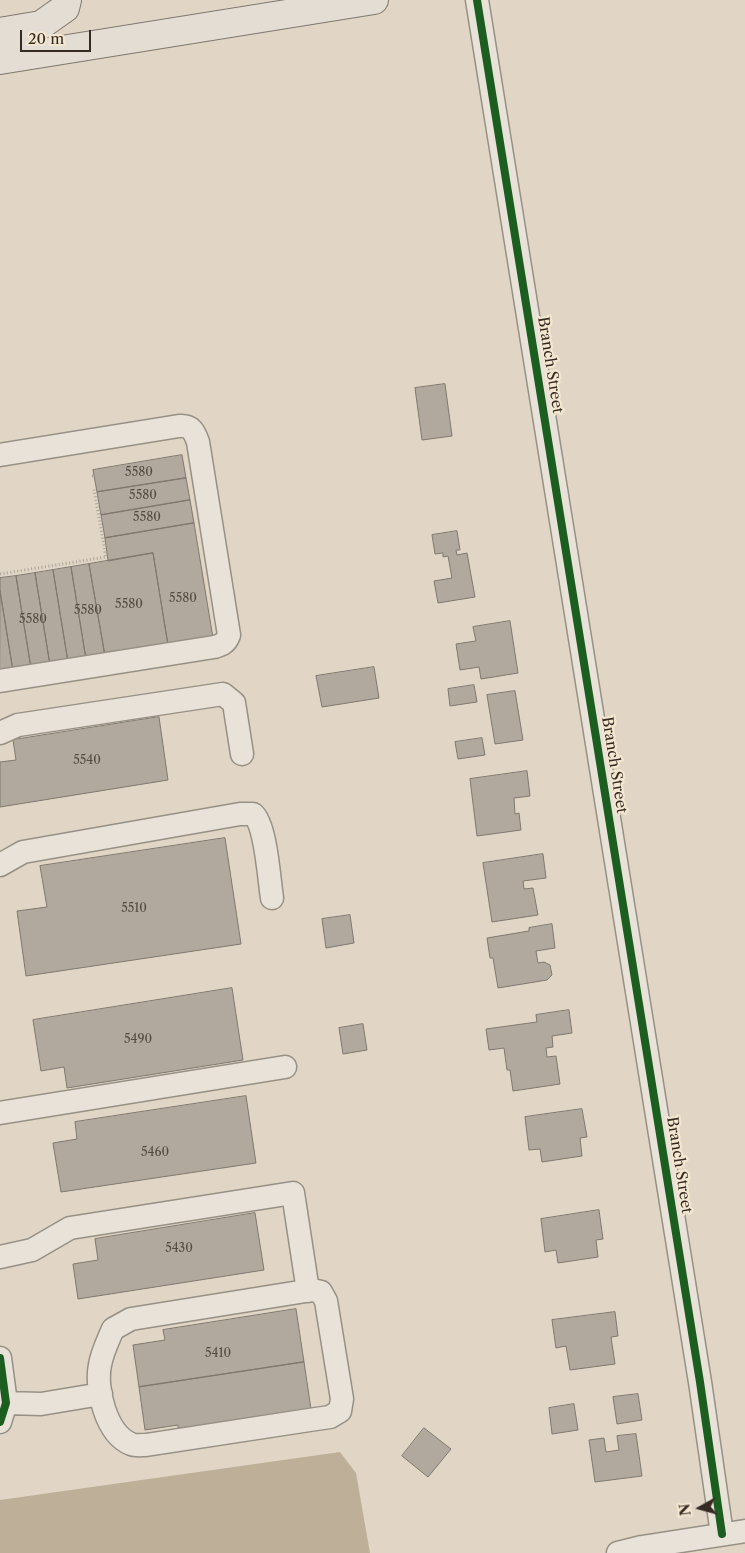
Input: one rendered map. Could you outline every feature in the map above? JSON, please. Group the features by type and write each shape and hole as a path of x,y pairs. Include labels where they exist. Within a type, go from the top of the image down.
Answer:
{"main road":[{"path":"0,32 41,25 65,8 67,0"},
{"path":"0,60 332,3 374,0"}],"street":[{"name":"Branch Street","path":"477,0 700,1382 722,1534"},
{"path":"0,455 178,426 186,426 192,429 198,442 229,635 224,644 214,647 0,681"},
{"path":"0,733 18,725 222,694 234,703 242,754"},
{"path":"0,865 23,852 240,814 254,814 258,818 262,830 272,898"},
{"path":"0,1113 284,1067"},
{"path":"0,1257 32,1250 70,1228 293,1193 308,1291"},
{"path":"317,1290 321,1292 326,1301 342,1399 340,1411 336,1415 156,1444 132,1445 120,1437 112,1427 104,1411 101,1394 98,1374 107,1343 113,1329 131,1319 317,1290"},
{"path":"0,1358 3,1414 41,1404 101,1394"},
{"path":"618,1553 642,1547 745,1531"}],"path":[{"path":"1,575 39,570 105,557 101,521 94,489"},
{"path":"75,562 76,566"}],"shaded area":[{"path":"340,1452 356,1473 370,1553 0,1553 0,1500"}],"building":[{"path":"445,384 452,436 422,440 415,388"},
{"path":"182,455 186,478 97,492 93,470"},
{"path":"186,478 190,500 101,515 97,492"},
{"path":"190,500 194,523 105,538 101,515"},
{"path":"194,523 213,638 168,645 153,553 108,561 105,538"},
{"path":"457,531 460,550 456,550 457,555 467,553 475,597 438,603 434,581 452,578 448,556 443,557 443,553 435,554 432,535"},
{"path":"153,553 168,645 105,656 89,564"},
{"path":"89,564 105,656 86,659 71,567"},
{"path":"71,567 86,659 68,662 53,570"},
{"path":"53,570 68,662 50,665 35,573"},
{"path":"35,573 50,665 31,668 16,576"},
{"path":"16,576 31,668 13,671 0,591 0,578"},
{"path":"0,591 13,671 0,673"},
{"path":"510,621 518,673 481,679 479,667 460,670 456,644 476,641 473,627"},
{"path":"374,667 379,698 322,707 316,676"},
{"path":"474,685 477,702 450,706 448,689"},
{"path":"515,691 523,740 495,744 487,695"},
{"path":"159,717 168,780 0,807 0,762 16,760 13,740"},
{"path":"482,738 485,755 458,759 455,742"},
{"path":"527,771 530,796 514,798 515,814 519,813 521,830 477,836 470,779"},
{"path":"225,838 241,944 26,976 17,911 47,907 40,866"},
{"path":"543,854 546,878 523,881 524,889 533,888 538,915 492,922 483,863"},
{"path":"350,915 354,943 326,948 322,919"},
{"path":"552,924 555,948 536,951 538,963 544,962 550,965 552,975 547,980 498,988 493,958 490,958 487,938 529,931 529,928"},
{"path":"232,988 243,1060 67,1088 64,1067 41,1071 33,1020"},
{"path":"569,1010 572,1033 552,1036 553,1047 546,1048 547,1057 556,1056 560,1084 513,1091 510,1070 507,1070 504,1048 489,1050 486,1029 537,1022 536,1015"},
{"path":"363,1024 367,1050 343,1054 339,1028"},
{"path":"246,1096 256,1163 61,1192 53,1143 77,1139 75,1122"},
{"path":"582,1109 587,1137 580,1138 582,1156 542,1162 540,1149 529,1150 525,1117"},
{"path":"599,1210 603,1239 596,1240 598,1257 558,1263 556,1250 545,1252 541,1219"},
{"path":"255,1213 264,1270 78,1299 73,1264 98,1260 95,1239"},
{"path":"296,1309 304,1362 139,1387 133,1345 165,1340 163,1330"},
{"path":"615,1312 618,1336 611,1337 615,1364 570,1370 566,1346 556,1348 552,1320"},
{"path":"304,1362 312,1416 179,1436 178,1425 145,1430 139,1387"},
{"path":"638,1394 642,1420 617,1424 613,1397"},
{"path":"574,1404 578,1430 552,1434 549,1408"},
{"path":"424,1428 451,1449 428,1477 402,1456"},
{"path":"636,1434 642,1476 595,1482 589,1440 604,1438 606,1452 619,1450 617,1436"}],"cycle path":[{"path":"477,0 700,1382 722,1534"},
{"path":"0,1358 6,1403 0,1422"}]}
